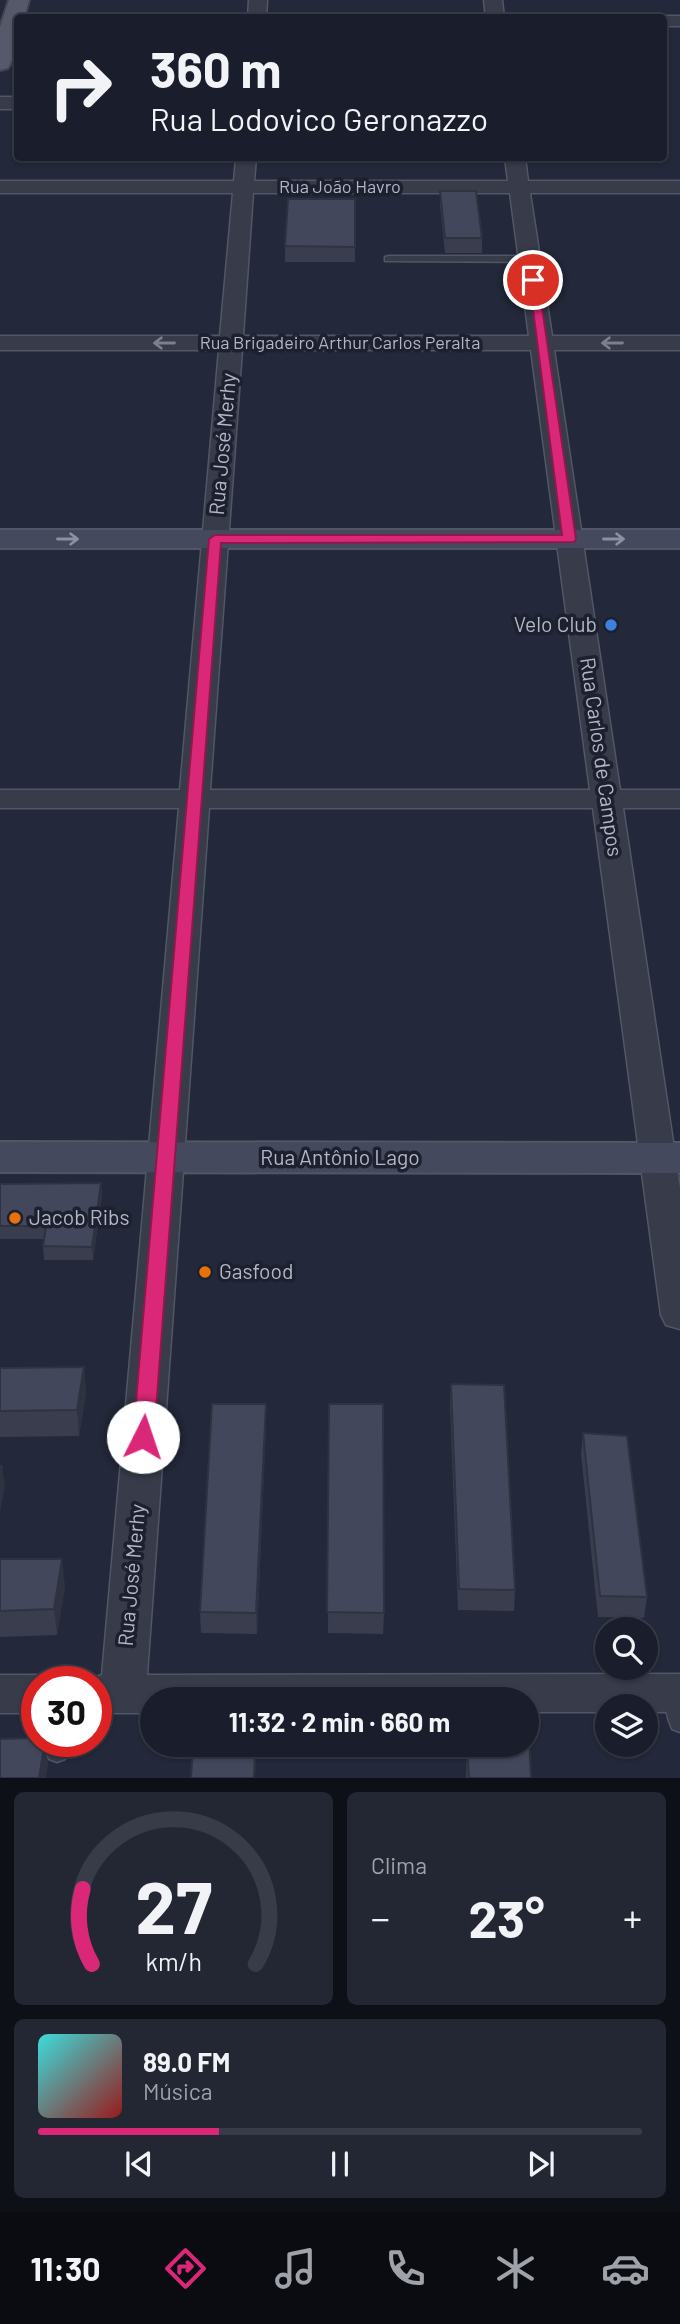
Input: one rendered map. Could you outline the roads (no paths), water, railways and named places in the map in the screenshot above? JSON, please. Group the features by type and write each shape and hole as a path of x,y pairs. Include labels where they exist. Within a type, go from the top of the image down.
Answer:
{"main road":[{"path":"0,63 14,17"},
{"path":"0,539 680,539"},
{"name":"Rua Antônio Lago","path":"0,1157 669,1158"}],"street":[{"name":"Rua José Merhy","path":"112,1675 166,1157 246,161"},
{"name":"Rua Carlos de Campos","path":"515,161 607,799 669,1158 680,1315"},
{"name":"Rua João Havro","path":"0,187 680,187"},
{"name":"Rua Brigadeiro Arthur Carlos Peralta","path":"0,343 680,343"},
{"path":"0,799 680,799"},
{"path":"0,1694 21,1694"},
{"path":"112,1694 678,1703"}],"lane":[{"path":"389,259 530,259"}],"place":[{"name":"Velo Club","path":"611,625"},
{"name":"Jacob Ribs","path":"15,1218"},
{"name":"Gasfood","path":"205,1272"}]}
